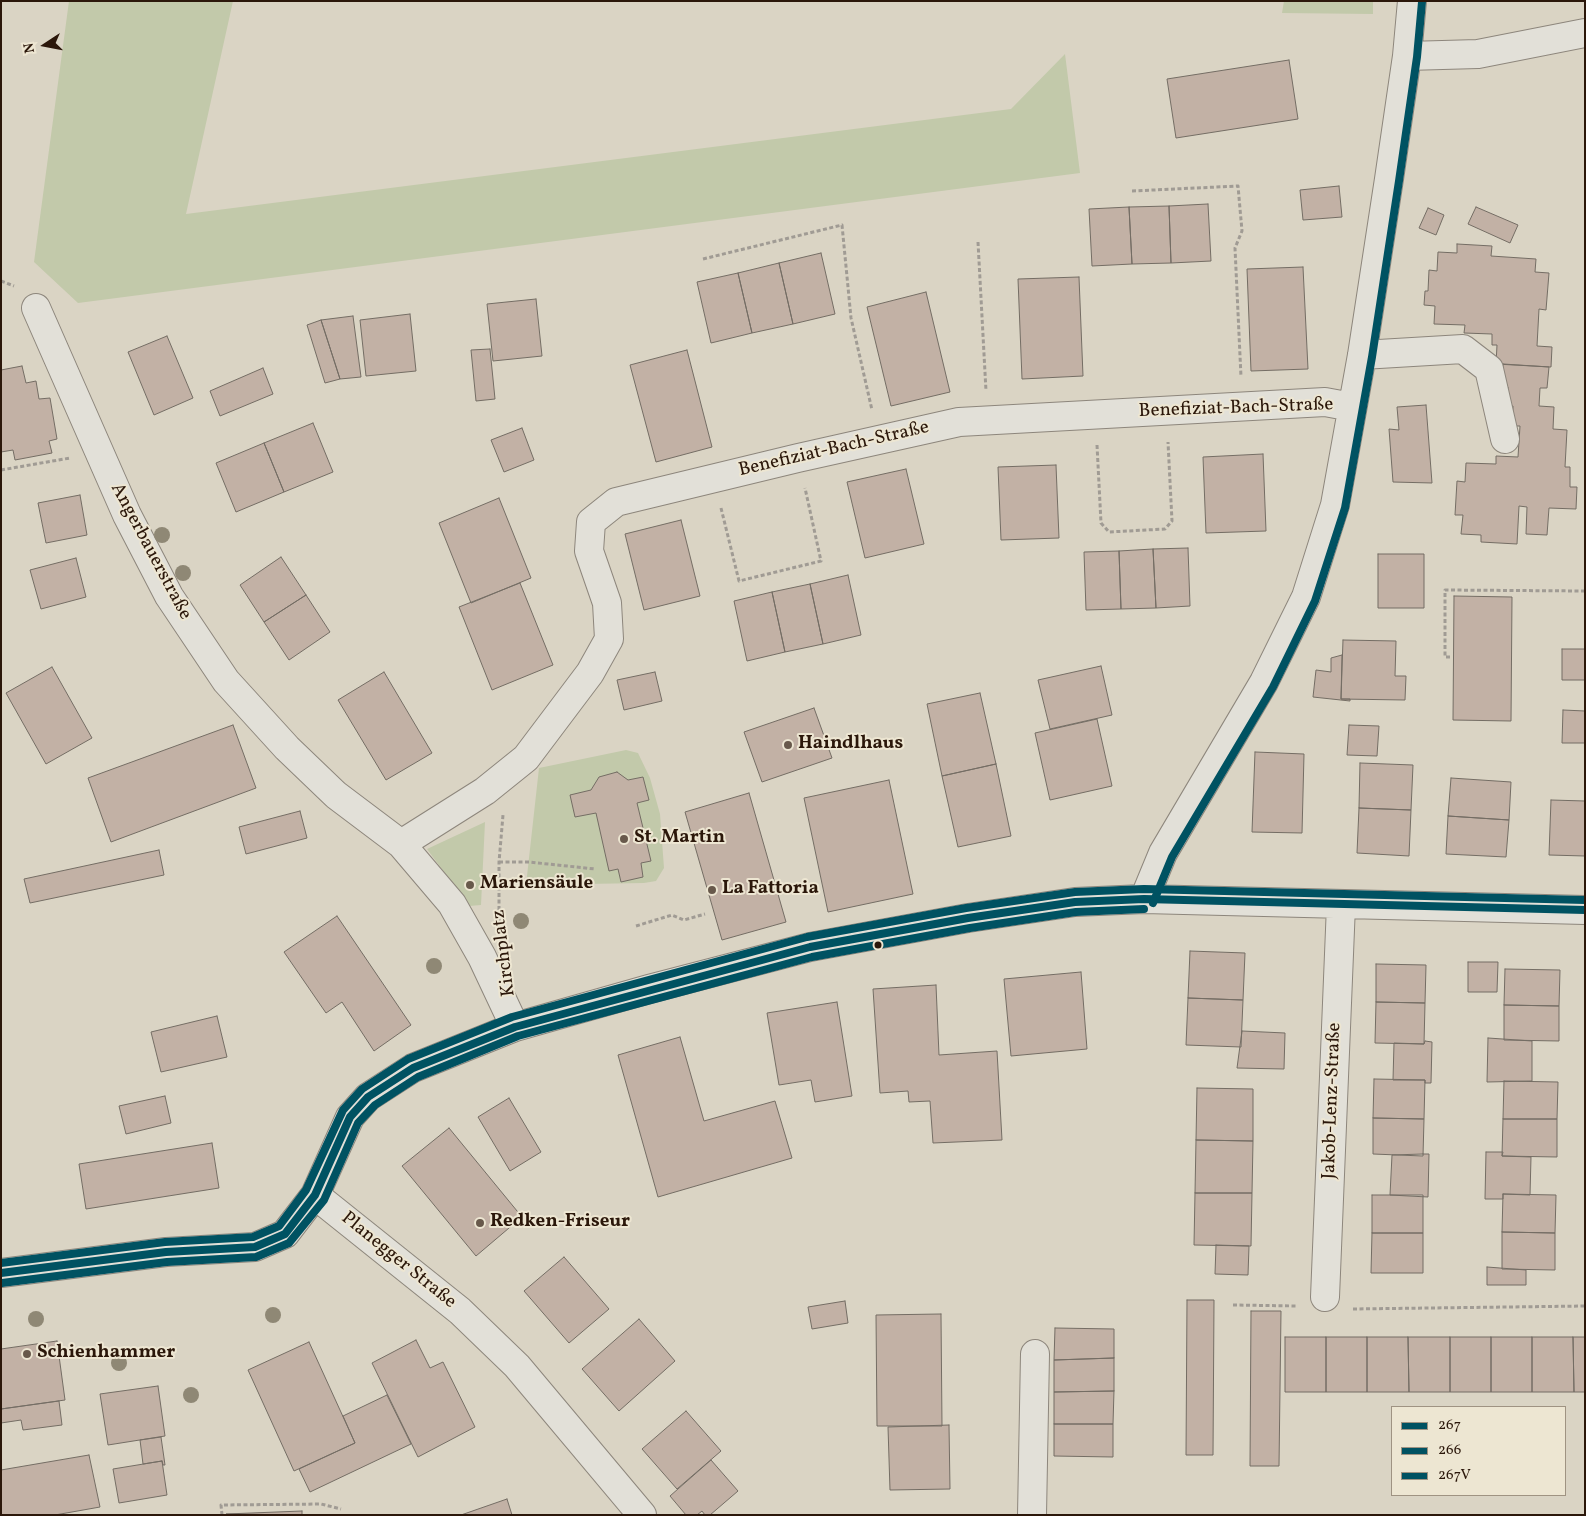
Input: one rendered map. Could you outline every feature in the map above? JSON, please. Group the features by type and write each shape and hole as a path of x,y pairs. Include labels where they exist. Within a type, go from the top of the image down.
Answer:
{"street":[{"path":"1144,899 1163,853 1264,682 1306,597 1335,505 1362,354 1407,56 1412,1"},
{"path":"1407,56 1478,54 1585,33"},
{"name":"Angerbauerstraße","path":"36,308 126,516 169,596 226,681 287,748 336,795 401,844"},
{"path":"1362,354 1463,349 1489,369 1505,439"},
{"name":"Benefiziat-Bach-Straße","path":"401,844 485,791 526,758 590,673 609,639 607,603 589,551 591,522 616,502 798,458 959,422 1325,402 1352,407"},
{"name":"Kirchplatz","path":"401,844 452,904 482,957 515,1028"},
{"path":"1,1272 166,1252 256,1247 285,1234 315,1195 350,1117 368,1097 413,1068 515,1028 649,989 819,946 1065,904 1144,899 1585,910"},
{"name":"Jakob-Lenz-Straße","path":"1323,1304 1341,905"},
{"name":"Planegger Straße","path":"315,1195 460,1310 517,1366 642,1515"},
{"path":"1032,1515 1035,1354"}],"path":[{"path":"1132,191 1238,186 1242,231 1235,248 1242,406"},
{"path":"703,259 842,225 850,318 879,440"},
{"path":"978,242 987,420"},
{"path":"1096,415 1101,524 1109,532 1166,529 1172,521 1167,411"},
{"path":"1,470 100,454"},
{"path":"714,478 739,581 821,561 798,458"},
{"path":"1450,657 1445,657 1445,590 1585,591"},
{"name":"Kirchplatz","path":"500,932 499,862 503,812"},
{"path":"499,862 529,862 595,869"},
{"path":"636,926 672,915 684,920 705,914"},
{"path":"1233,1305 1585,1306"},
{"path":"222,1515 222,1505 321,1504 341,1509"}],"green space":[{"path":"69,1 233,1 186,214 1011,109 1065,54 1080,173 78,303 34,262"},
{"path":"1284,1 1373,1 1373,14 1282,13"},
{"path":"626,750 638,753 650,778 660,814 664,868 656,881 644,883 526,885 539,768"},
{"path":"485,822 481,905 469,906 427,849"}],"building":[{"path":"1289,60 1298,119 1176,138 1167,79"},
{"path":"1339,186 1342,217 1303,220 1300,190"},
{"path":"1208,204 1211,261 1171,263 1169,206"},
{"path":"1169,206 1171,263 1132,264 1129,207"},
{"path":"1129,207 1132,264 1092,266 1089,209"},
{"path":"1476,207 1518,225 1510,243 1468,224"},
{"path":"1428,208 1444,215 1436,235 1419,228"},
{"path":"1457,244 1492,246 1491,256 1536,259 1535,272 1549,273 1546,310 1539,309 1537,346 1552,347 1551,367 1496,364 1497,345 1492,345 1492,334 1464,333 1465,325 1434,324 1435,306 1424,305 1425,291 1428,291 1429,270 1437,271 1438,252 1457,253"},
{"path":"821,253 835,314 793,324 779,263"},
{"path":"779,263 793,324 752,333 738,273"},
{"path":"1303,267 1308,369 1251,371 1247,269"},
{"path":"738,273 752,333 711,343 697,282"},
{"path":"1079,277 1083,376 1022,379 1018,279"},
{"path":"926,292 950,392 891,406 867,307"},
{"path":"536,299 542,356 493,361 487,304"},
{"path":"410,314 416,371 366,376 360,320"},
{"path":"353,316 361,377 340,379 321,320"},
{"path":"321,320 340,379 325,383 307,325"},
{"path":"167,336 193,398 154,415 128,352"},
{"path":"490,349 495,399 476,401 471,350"},
{"path":"687,350 712,447 656,462 630,365"},
{"path":"1503,364 1549,367 1547,388 1540,388 1539,406 1554,407 1553,429 1567,430 1565,467 1570,467 1570,487 1577,487 1576,509 1549,508 1547,535 1526,534 1527,507 1519,506 1517,544 1481,542 1481,535 1461,534 1463,515 1455,515 1457,481 1465,482 1466,463 1496,464 1496,456 1518,457 1520,426 1512,426 1513,406 1507,406 1508,387 1502,386"},
{"path":"22,366 26,383 36,381 39,399 50,398 57,439 49,441 52,453 15,460 13,450 1,452 1,370"},
{"path":"263,368 273,394 220,416 210,391"},
{"path":"1426,405 1432,483 1393,482 1389,429 1399,430 1397,407"},
{"path":"313,423 333,472 284,492 264,443"},
{"path":"522,428 534,460 504,472 491,440"},
{"path":"264,443 284,492 236,512 216,463"},
{"path":"1263,454 1266,531 1206,533 1203,457"},
{"path":"1056,465 1059,538 1001,540 998,467"},
{"path":"906,469 924,544 865,558 847,482"},
{"path":"80,495 87,535 46,543 38,503"},
{"path":"499,498 531,578 471,603 439,523"},
{"path":"681,520 700,596 644,610 625,534"},
{"path":"1188,548 1190,606 1156,608 1153,549"},
{"path":"1153,549 1156,608 1121,609 1119,551"},
{"path":"1119,551 1121,609 1086,610 1084,552"},
{"path":"1378,554 1424,554 1424,608 1378,608"},
{"path":"281,557 306,595 264,622 240,585"},
{"path":"76,558 86,597 41,609 30,570"},
{"path":"848,575 861,635 823,644 810,584"},
{"path":"520,583 553,665 492,690 459,607"},
{"path":"810,584 823,644 785,652 772,592"},
{"path":"772,592 785,652 747,661 734,601"},
{"path":"306,595 330,632 289,660 264,622"},
{"path":"1454,596 1512,597 1511,721 1453,720"},
{"path":"1343,640 1396,641 1395,676 1406,676 1405,700 1341,699"},
{"path":"1562,649 1585,649 1585,680 1562,680"},
{"path":"1342,655 1341,699 1350,699 1350,701 1313,697 1316,670 1331,672 1331,658"},
{"path":"1101,666 1112,715 1050,729 1038,680"},
{"path":"52,667 92,738 46,764 6,693"},
{"path":"384,672 432,753 386,780 338,700"},
{"path":"655,672 662,701 624,710 617,680"},
{"path":"980,693 996,764 942,776 927,704"},
{"name":"Haindlhaus","path":"814,708 832,758 762,782 744,732"},
{"path":"1563,710 1585,711 1585,743 1562,743"},
{"path":"1097,719 1112,786 1050,800 1035,733"},
{"path":"233,725 256,788 111,842 88,778"},
{"path":"1349,725 1379,726 1377,756 1347,755"},
{"path":"1255,752 1304,754 1302,833 1252,832"},
{"path":"1360,763 1413,765 1411,810 1359,808"},
{"path":"996,764 1011,836 958,847 942,776"},
{"name":"St. Martin","path":"617,772 628,780 643,777 649,800 637,803 651,861 641,863 643,877 621,882 618,869 609,871 596,813 575,817 570,795 591,790 599,777"},
{"path":"1451,778 1511,782 1509,820 1448,816"},
{"path":"889,780 913,894 828,912 804,798"},
{"path":"749,793 786,922 722,940 685,812"},
{"path":"1551,800 1585,801 1585,856 1549,855"},
{"path":"1359,808 1411,810 1409,856 1357,853"},
{"path":"300,811 307,838 246,854 239,827"},
{"path":"1448,816 1509,820 1506,857 1446,854"},
{"path":"159,850 164,875 30,903 24,879"},
{"path":"337,916 411,1025 374,1051 342,1002 326,1013 284,952"},
{"path":"1190,951 1245,953 1243,1000 1188,998"},
{"path":"1468,962 1498,962 1497,992 1468,992"},
{"path":"1376,964 1426,965 1425,1003 1376,1002"},
{"path":"1505,969 1560,970 1559,1006 1504,1005"},
{"path":"1081,972 1087,1049 1011,1056 1004,979"},
{"path":"936,985 939,1055 997,1051 1002,1140 933,1143 930,1101 909,1102 908,1091 880,1093 873,989"},
{"path":"1188,998 1243,1000 1241,1047 1186,1045"},
{"path":"837,1002 852,1096 815,1102 811,1080 779,1085 767,1013"},
{"path":"1376,1002 1425,1003 1424,1044 1375,1043"},
{"path":"1504,1005 1559,1006 1559,1041 1504,1040"},
{"path":"217,1016 227,1057 161,1072 151,1032"},
{"path":"1242,1031 1285,1033 1284,1069 1237,1068"},
{"path":"680,1037 704,1121 775,1101 792,1158 658,1197 618,1055"},
{"path":"1488,1038 1532,1041 1532,1081 1487,1082"},
{"path":"1425,1041 1432,1042 1431,1083 1425,1083 1425,1080 1393,1080 1394,1043 1424,1044"},
{"path":"1374,1079 1425,1080 1424,1119 1373,1118"},
{"path":"1504,1081 1558,1082 1557,1119 1503,1119"},
{"path":"1197,1088 1253,1089 1253,1141 1196,1140"},
{"path":"165,1096 171,1123 126,1134 119,1106"},
{"path":"509,1098 541,1152 510,1171 478,1117"},
{"path":"1373,1118 1424,1119 1423,1156 1373,1154"},
{"path":"1503,1119 1557,1119 1557,1157 1502,1156"},
{"path":"449,1128 522,1217 476,1256 402,1166"},
{"path":"1196,1140 1253,1141 1252,1193 1195,1193"},
{"path":"212,1143 219,1188 86,1209 79,1164"},
{"path":"1486,1152 1503,1152 1502,1156 1531,1157 1530,1195 1503,1194 1503,1199 1485,1199"},
{"path":"1429,1154 1428,1197 1390,1195 1392,1155"},
{"path":"1195,1193 1252,1193 1251,1246 1194,1245"},
{"path":"1503,1194 1556,1195 1555,1233 1502,1232"},
{"path":"1372,1195 1423,1195 1423,1233 1372,1233"},
{"path":"1502,1232 1555,1233 1555,1270 1502,1269"},
{"path":"1372,1233 1423,1233 1423,1273 1371,1273"},
{"path":"1216,1245 1249,1246 1248,1275 1215,1274"},
{"path":"564,1257 609,1309 569,1343 524,1291"},
{"path":"1487,1267 1526,1270 1526,1285 1487,1285"},
{"path":"1187,1300 1214,1300 1213,1455 1186,1455"},
{"path":"845,1301 848,1323 812,1329 808,1307"},
{"path":"1251,1311 1281,1311 1279,1466 1250,1466"},
{"path":"941,1314 942,1426 877,1426 876,1315"},
{"path":"639,1319 675,1361 619,1411 582,1369"},
{"path":"1055,1328 1114,1329 1114,1358 1054,1360"},
{"path":"1285,1337 1326,1337 1326,1392 1285,1392"},
{"path":"1326,1337 1367,1337 1367,1392 1326,1392"},
{"path":"1367,1337 1408,1337 1409,1392 1367,1392"},
{"path":"1408,1337 1450,1337 1450,1392 1409,1392"},
{"path":"1450,1337 1491,1337 1491,1392 1450,1392"},
{"path":"1491,1337 1532,1337 1532,1392 1491,1392"},
{"path":"1532,1337 1573,1337 1574,1392 1532,1392"},
{"path":"1573,1337 1585,1337 1585,1392 1574,1392"},
{"path":"416,1340 430,1368 443,1362 475,1427 418,1457 372,1363"},
{"path":"57,1341 65,1400 1,1409 1,1349"},
{"path":"309,1342 355,1443 294,1471 248,1370"},
{"path":"1114,1358 1114,1391 1054,1392 1054,1360"},
{"path":"158,1386 165,1436 108,1445 100,1394"},
{"path":"1114,1391 1113,1424 1054,1424 1054,1392"},
{"path":"387,1395 411,1444 310,1492 299,1469 355,1443 343,1416"},
{"path":"59,1401 62,1425 23,1430 21,1420 1,1423 1,1409"},
{"path":"686,1411 721,1451 677,1489 642,1449"},
{"path":"1054,1424 1113,1424 1113,1457 1054,1456"},
{"path":"949,1425 950,1489 890,1490 888,1427"},
{"path":"161,1437 165,1465 163,1465 162,1461 143,1464 140,1440"},
{"path":"89,1455 100,1507 55,1515 1,1515 1,1470"},
{"path":"711,1460 738,1491 710,1515 705,1515 702,1511 697,1515 686,1515 670,1496"},
{"path":"162,1461 167,1495 119,1503 113,1469"},
{"path":"507,1499 512,1515 461,1515"},
{"path":"302,1511 302,1515 226,1514"}],"transit line":[{"name":"266","path":"1153,903 1172,857 1273,687 1315,601 1345,508 1372,357 1399,181 1417,57 1422,2"},
{"name":"267V","path":"1,1263 165,1242 253,1237 279,1226 306,1190 343,1110 362,1089 408,1059 512,1017 807,937 966,908 1075,892 1144,889 1585,900"},
{"name":"267","path":"1,1273 166,1252 255,1247 285,1234 315,1195 350,1117 368,1097 413,1068 515,1027 810,947 968,918 1075,902 1144,899 1585,910"},
{"name":"266","path":"2,1283 167,1262 256,1257 289,1243 324,1200 358,1123 375,1105 418,1077 518,1036 812,957 970,928 1076,912 1144,909"}],"place":[{"name":"Haindlhaus","path":"788,745"},
{"name":"St. Martin","path":"624,839"},
{"name":"Mariensäule","path":"470,885"},
{"name":"La Fattoria","path":"712,890"},
{"name":"Redken-Friseur","path":"480,1223"},
{"name":"Schienhammer","path":"27,1354"}]}
